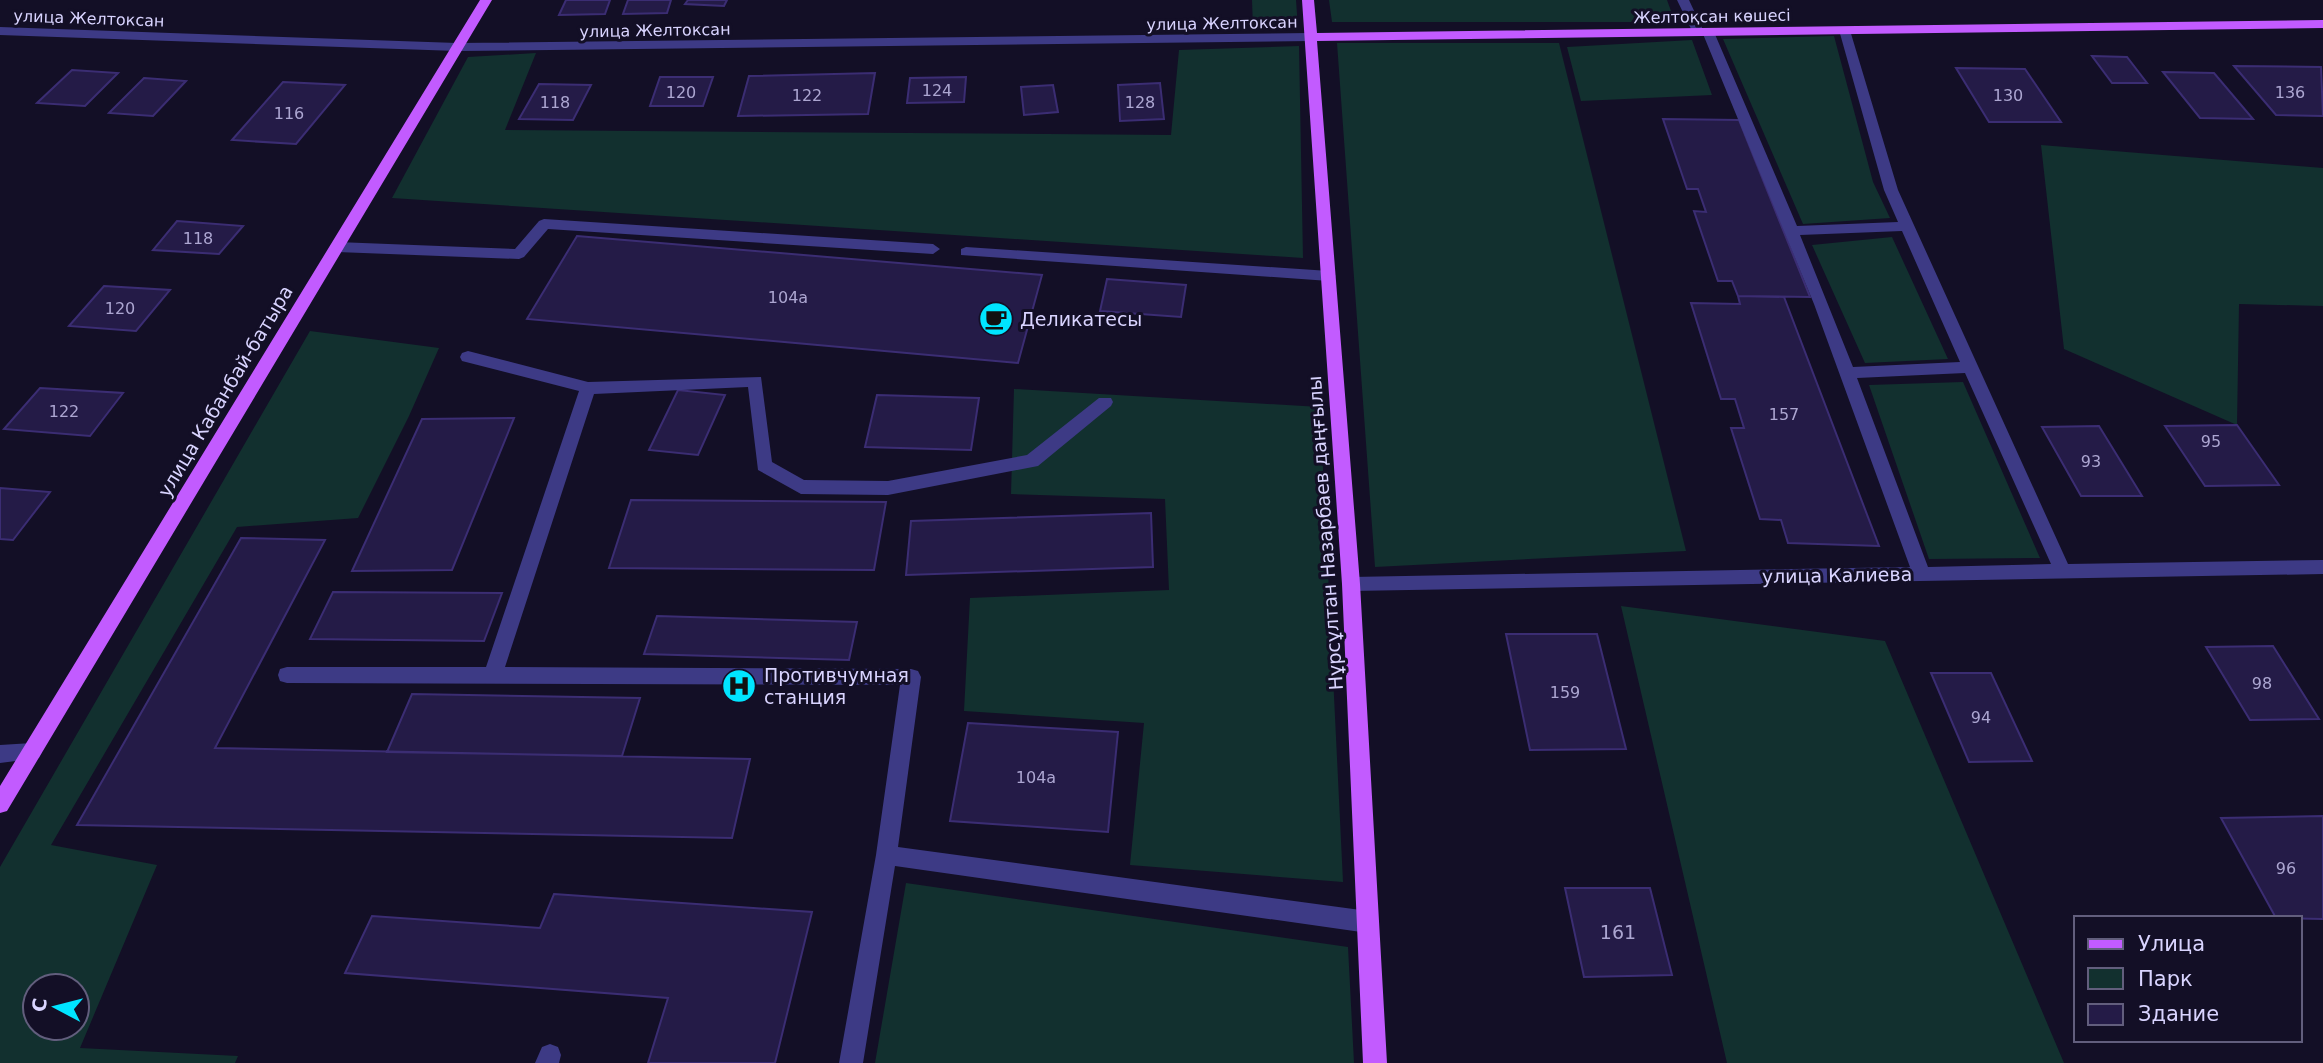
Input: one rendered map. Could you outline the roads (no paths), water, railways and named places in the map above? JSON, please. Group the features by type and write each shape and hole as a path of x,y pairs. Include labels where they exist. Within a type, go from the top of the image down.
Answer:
{"main road":[{"name":"улица Кабанбай-батыра","path":"0,804 486,0"},
{"name":"Нұрсұлтан Назарбаев даңғылы","path":"1308,0 1351,584 1375,1063"},
{"name":"Желтоқсан көшесі","path":"1311,37 2323,24"}],"street":[{"path":"1683,0 1703,32 1792,231 1922,574"},
{"path":"1845,30 1891,190 2063,572"},
{"name":"улица Желтоксан","path":"0,31 457,47 1311,37"},
{"path":"337,247 519,254 544,224 933,249"},
{"path":"1792,231 1907,226"},
{"path":"966,252 1329,276"},
{"path":"468,357 588,388 755,381 764,465 801,487 888,488 1032,461 1105,402"},
{"path":"1847,373 1971,368"},
{"path":"493,676 588,388"},
{"name":"улица Калиева","path":"1351,584 2323,567"},
{"path":"288,675 911,677 886,855 851,1063"},
{"path":"0,754 32,752"},
{"path":"886,855 1368,922"}],"place":[{"name":"Деликатесы","path":"996,319"},
{"name":"Противчумная станция","path":"739,686"}]}
